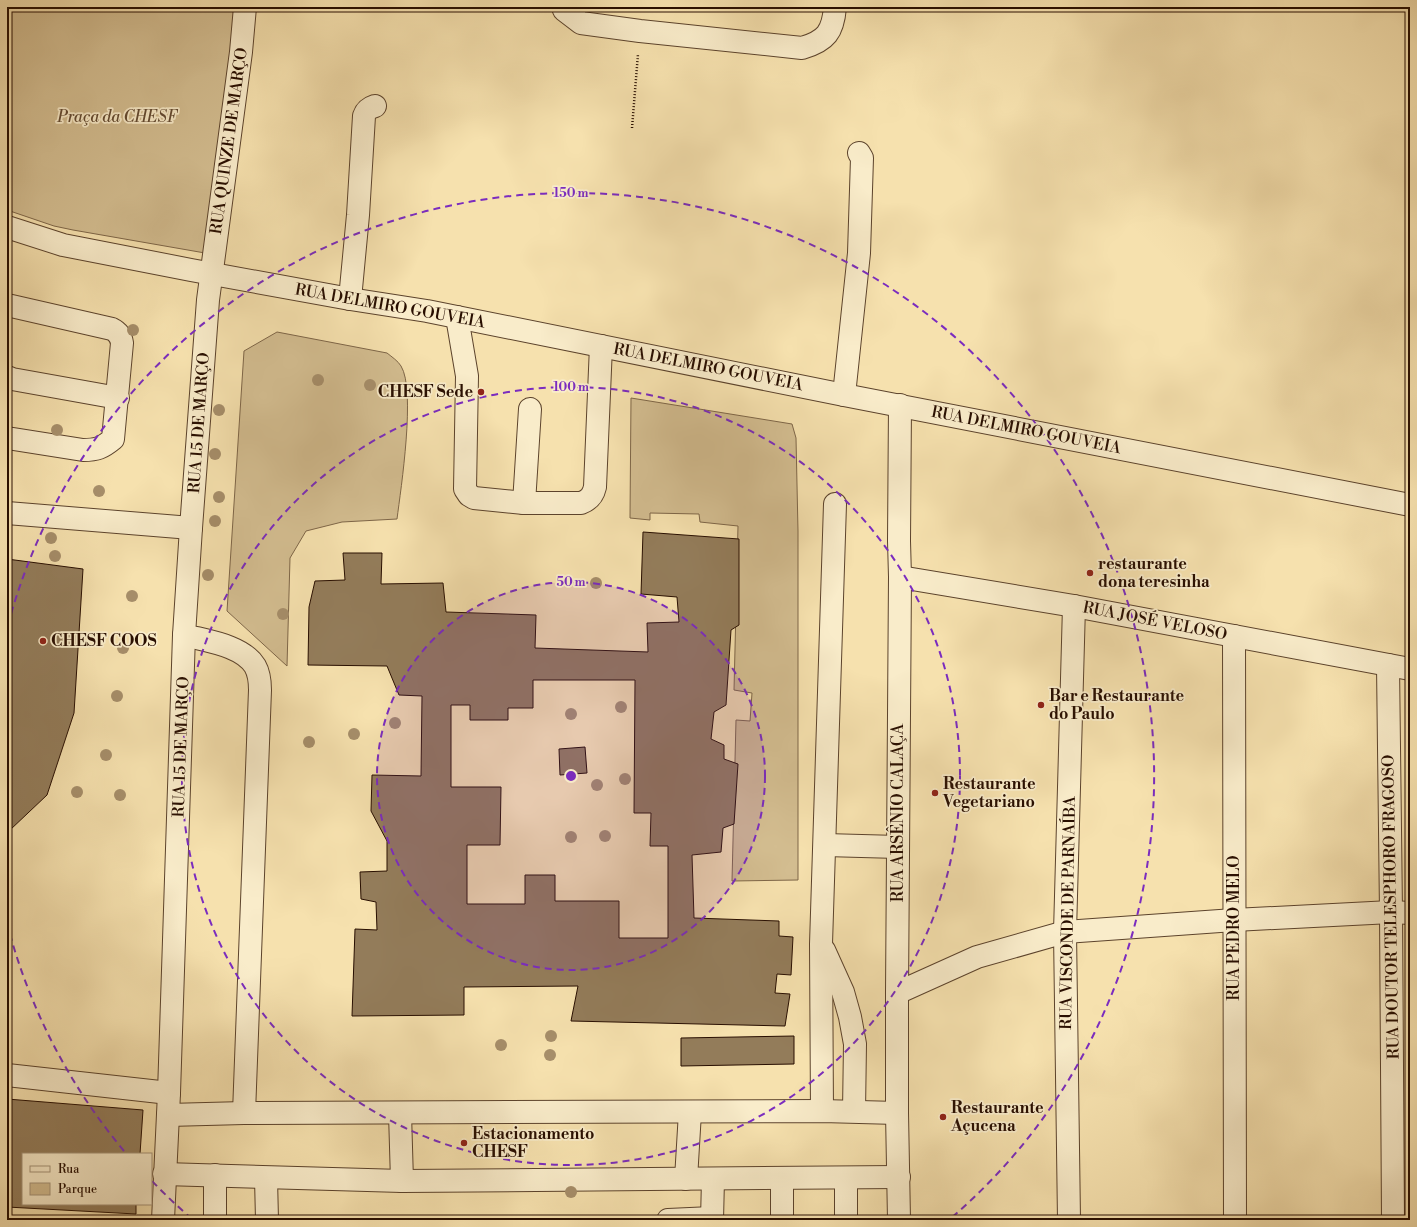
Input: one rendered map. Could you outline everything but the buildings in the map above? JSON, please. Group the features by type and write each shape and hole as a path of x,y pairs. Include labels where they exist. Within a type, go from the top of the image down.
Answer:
{"street":[{"name":"RUA QUINZE DE MARÇO","path":"211,274 240,60 245,7"},
{"path":"563,7 564,10 581,23 640,31 802,48 815,44 826,36 834,18 835,7"},
{"path":"350,299 358,215 364,116 365,112 375,106"},
{"path":"844,395 859,253 862,158 859,153"},
{"name":"RUA DELMIRO GOUVEIA","path":"7,227 63,245 211,274 457,317 844,395 1410,505"},
{"name":"RUA 15 DE MARÇO","path":"163,1220 169,1093 184,635 211,274"},
{"path":"7,305 112,329 122,338 118,398 113,439 100,448 94,450 83,450 7,438"},
{"path":"457,317 467,376 466,489 469,495 474,498 524,503 581,503 589,500 594,494 599,402 600,346"},
{"path":"7,377 118,398"},
{"name":"RUA ARSÊNIO CALAÇA","path":"900,405 897,993 897,1113 900,1220"},
{"path":"524,503 530,409"},
{"path":"822,1111 821,944 835,504"},
{"path":"7,513 127,524 191,528"},
{"name":"RUA JOSÉ VELOSO","path":"900,577 1074,606 1410,669"},
{"name":"RUA VISCONDE DE PARNAÍBA","path":"1069,1220 1066,932 1074,606"},
{"path":"184,635 230,647 248,657 255,666 259,677 260,690 244,1113"},
{"name":"RUA PEDRO MELO","path":"1234,636 1235,1220"},
{"name":"RUA DOUTOR TELESPHORO FRAGOSO","path":"1388,665 1401,913 1393,1220"},
{"path":"825,845 898,847"},
{"path":"897,993 977,957 1066,932 1234,920 1401,913"},
{"path":"821,944 843,992 856,1044 854,1111"},
{"path":"7,1075 169,1093"},
{"path":"168,1115 400,1112 854,1111 897,1113"},
{"path":"400,1112 402,1181"},
{"path":"686,1179 690,1112"},
{"path":"164,1174 402,1181 899,1177"},
{"path":"215,1175 215,1220"},
{"path":"266,1178 267,1220"},
{"path":"782,1178 782,1220"},
{"path":"846,1178 846,1220"},
{"path":"668,1220 712,1219 713,1179"}],"path":[{"path":"632,128 640,31"}],"green space":[{"name":"Praça da CHESF","path":"7,7 237,7 205,253 54,226 7,210"},
{"path":"277,332 387,353 401,366 405,378 407,396 406,440 397,519 342,522 306,531 290,558 287,666 227,611 244,351"},
{"path":"631,398 792,424 796,438 798,531 798,880 732,881 736,720 750,721 752,693 734,690 738,526 700,522 699,514 650,513 650,520 630,518"}],"place":[{"name":"CHESF Sede","path":"481,392"},
{"name":"restaurante dona teresinha","path":"1090,573"},
{"name":"CHESF COOS","path":"43,641"},
{"name":"Bar e Restaurante do Paulo","path":"1041,705"},
{"name":"Restaurante Vegetariano","path":"935,793"},
{"name":"Restaurante Açucena","path":"943,1117"},
{"name":"Estacionamento CHESF","path":"464,1143"}]}
